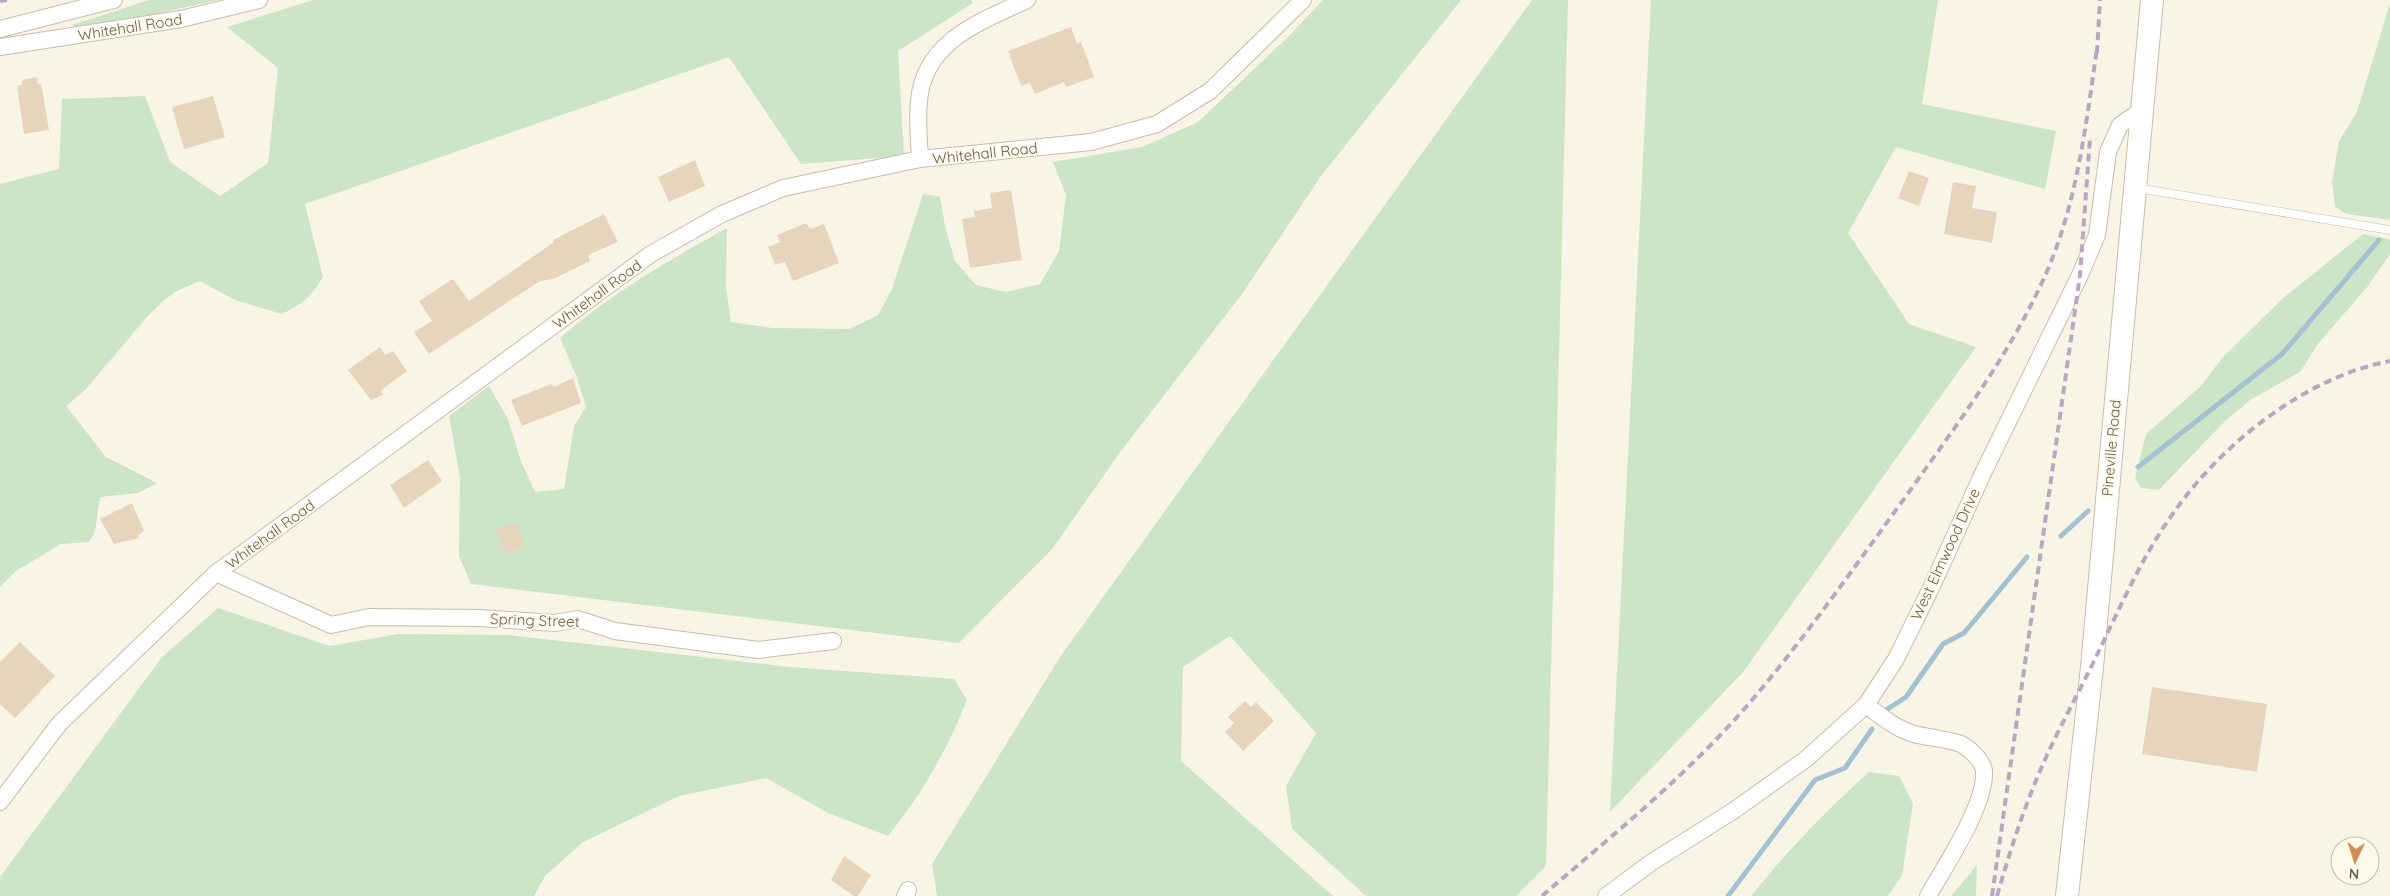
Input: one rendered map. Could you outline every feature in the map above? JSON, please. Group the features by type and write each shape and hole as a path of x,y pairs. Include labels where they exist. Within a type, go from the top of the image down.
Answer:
{"main road":[{"name":"Pineville Road","path":"2067,896 2092,667 2152,0"}],"street":[{"path":"0,29 114,0"},
{"name":"Whitehall Road","path":"0,47 181,19 259,0"},
{"path":"920,159 919,100 927,68 944,45 976,24 1027,0"},
{"name":"Whitehall Road","path":"0,802 59,724 216,573 651,254 722,214 783,188 920,159 1091,142 1157,124 1210,91 1303,0"},
{"name":"West Elmwood Drive","path":"1606,896 1652,862 1733,811 1806,759 1866,705 1896,659 1932,586 1983,473 2080,275 2097,235 2108,152 2120,125 2142,110"},
{"name":"Spring Street","path":"216,573 331,625 369,617 480,618 555,623 578,619 614,631 758,650 832,640"},
{"path":"1866,705 1893,725 1912,734 1962,744 1979,759 1984,770 1982,792 1964,830 1928,896"}],"lane":[{"path":"2135,188 2390,230"}],"green space":[{"path":"149,0 218,0 138,18 75,28 72,25"},
{"path":"313,0 971,0 973,3 898,51 904,156 801,164 729,57 305,204 323,277 306,299 282,314 235,300 200,281 177,291 164,300 146,318 86,389 66,406 106,457 157,483 138,493 100,497 95,532 89,542 61,544 16,571 0,587 0,184 59,169 62,99 145,96 170,162 220,196 268,163 278,68 227,27"},
{"path":"1323,0 1461,0 1321,176 1242,294 1118,455 1053,548 959,643 471,584 459,556 460,477 449,416 489,386 508,419 521,461 535,492 564,489 574,426 586,407 576,375 560,338 620,292 662,265 727,228 726,287 731,322 773,328 849,329 878,315 892,289 923,194 940,197 945,226 955,261 976,285 1006,292 1040,284 1059,251 1066,195 1053,162 1142,147 1198,122 1290,35"},
{"path":"1532,0 1568,0 1546,866 1516,896 1366,896 1292,829 1286,786 1316,733 1230,636 1183,667 1181,761 1333,896 937,896 932,864 1060,657"},
{"path":"1651,0 1938,0 1922,104 2056,131 2045,189 1896,147 1848,233 1909,324 1976,347 1743,672 1610,812"},
{"path":"2390,3 2390,220 2347,214 2335,207 2332,182 2339,141 2357,112"},
{"path":"2363,234 2388,239 2390,241 2390,254 2368,286 2318,344 2300,372 2250,400 2225,421 2159,490 2141,488 2135,478 2146,434 2201,386 2222,358 2282,299"},
{"path":"218,608 330,646 398,634 507,635 790,667 954,679 967,700 951,737 933,771 912,804 888,836 828,813 766,778 679,796 583,842 545,876 534,896 0,896 0,877 162,657"},
{"path":"1869,772 1899,776 1913,804 1902,875 1888,896 1751,896 1807,832"},
{"path":"1977,865 1976,896 1951,896"}],"building":[{"path":"1071,27 1077,44 1081,42 1094,77 1066,87 1064,82 1035,94 1030,83 1021,86 1008,51"},
{"path":"37,77 38,84 41,83 49,130 24,134 17,86 22,85 22,80"},
{"path":"213,96 225,137 184,149 172,107"},
{"path":"695,160 705,186 669,202 658,177"},
{"path":"1909,171 1929,178 1919,206 1898,198"},
{"path":"1953,182 1976,186 1972,208 1997,212 1992,243 1944,234"},
{"path":"1011,190 1022,260 970,268 962,219 975,217 974,211 992,208 990,193"},
{"path":"604,214 618,242 588,255 590,261 553,279 540,281 429,354 414,332 432,321 419,301 453,279 469,301 554,242 553,240"},
{"path":"806,223 810,229 824,224 839,263 793,281 785,262 775,265 768,247 780,242 777,235"},
{"path":"380,347 385,355 393,351 407,371 381,390 383,395 371,400 348,370"},
{"path":"573,378 581,403 522,426 511,400 551,384 554,387"},
{"path":"428,460 442,481 404,508 390,485"},
{"path":"132,503 144,531 138,535 139,538 114,544 100,519"},
{"path":"516,522 525,547 505,554 496,530"},
{"path":"20,642 55,676 15,718 0,704 0,662"},
{"path":"2152,687 2267,704 2257,772 2142,754"},
{"path":"1245,701 1251,707 1256,702 1274,721 1243,751 1225,732 1234,723 1228,717"},
{"path":"844,856 871,875 858,896 854,896 831,880"}],"waterway":[{"path":"2138,467 2282,354 2379,240"},
{"path":"2061,536 2088,511"},
{"path":"1886,710 1906,697 1943,644 1964,633 2027,557"},
{"path":"1728,896 1815,780 1845,768 1872,729"}],"railway":[{"path":"0,1 7,0"},
{"path":"2097,53 2100,0"},
{"path":"1542,896 1677,778 1752,700 1832,598 1964,414 2000,360 2045,276 2065,221 2079,164 2097,48"},
{"path":"1992,896 2080,275 2090,138"},
{"path":"1997,896 2012,846 2036,780 2049,751 2129,588 2149,551 2172,515 2214,464 2267,418 2296,398 2327,382 2358,369 2390,361"}]}
